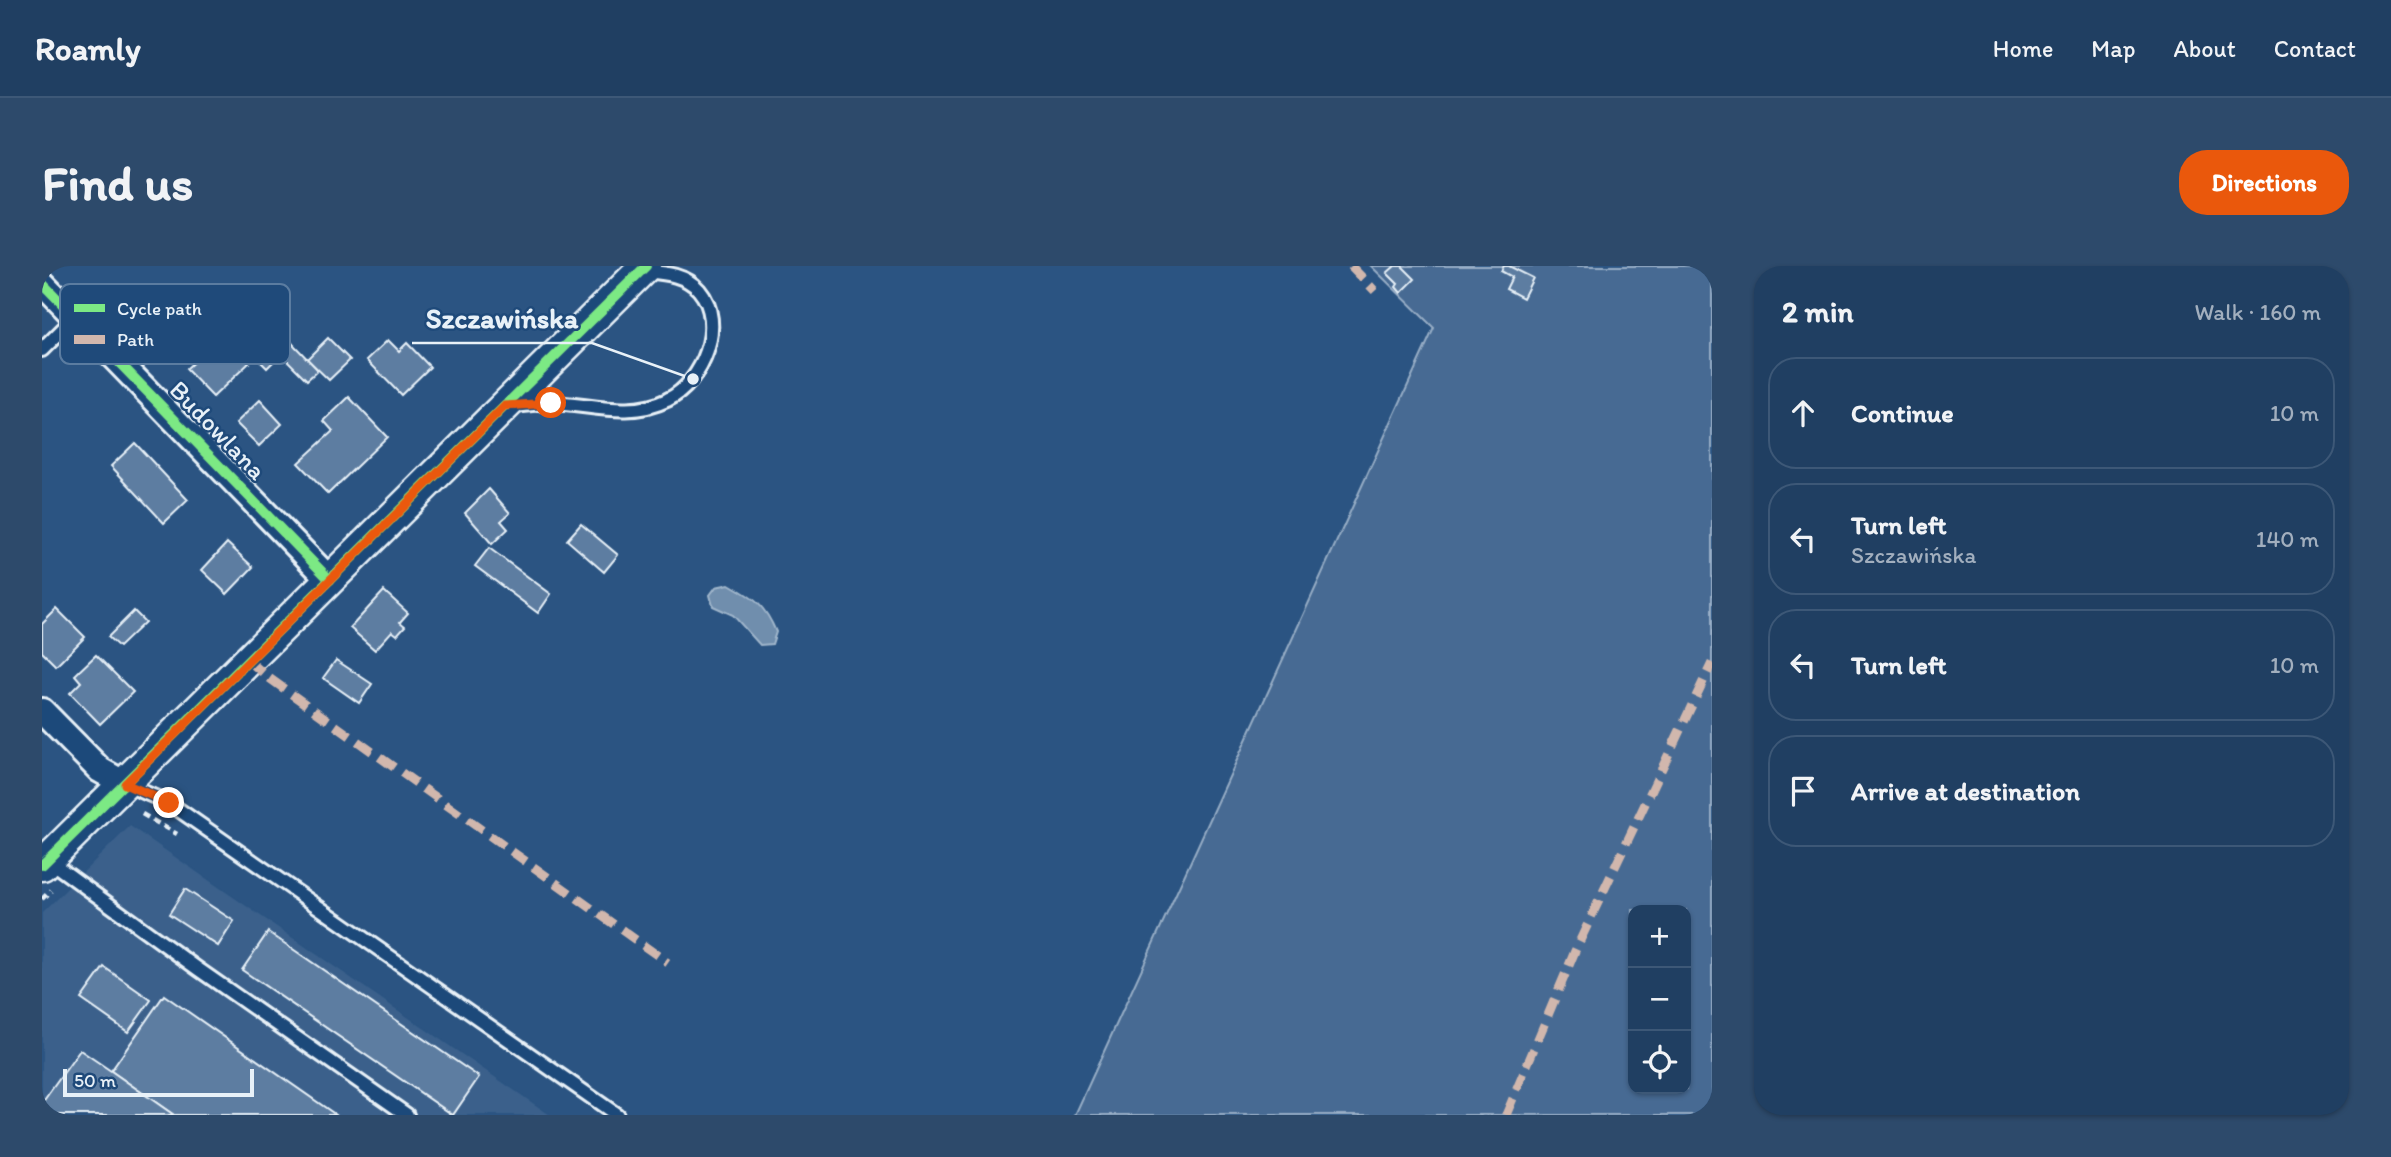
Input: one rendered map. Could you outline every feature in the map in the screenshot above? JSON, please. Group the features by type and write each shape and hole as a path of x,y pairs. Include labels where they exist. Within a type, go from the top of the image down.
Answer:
{"street":[{"path":"45,863 644,268"},
{"name":"Budowlana","path":"42,283 60,300"},
{"name":"Budowlana","path":"122,364 330,580"},
{"path":"42,710 100,770 125,784"}],"lane":[{"path":"505,406 551,403 623,410 646,408 667,401 682,391 702,363 710,337 711,313 698,289 674,274 644,268"},
{"path":"42,350 60,332"},
{"path":"125,784 169,803 617,1115"},
{"path":"45,863 407,1115"}],"shaded area":[{"path":"1371,266 1712,266 1712,1115 1075,1115 1434,328"},
{"path":"729,584 752,598 768,615 776,632 772,644 760,645 733,615 713,606 710,595 716,587"},
{"path":"130,826 550,1115 42,1115 42,913"}],"building":[{"path":"1395,266 1402,266 1415,279 1401,293 1396,287 1398,284 1387,273"},
{"path":"1504,266 1533,278 1523,298 1506,289 1512,277 1501,271"},
{"path":"328,338 350,360 329,380 307,359"},
{"path":"388,340 399,351 407,343 430,367 401,395 367,360"},
{"path":"292,343 318,370 307,380 290,363"},
{"path":"191,364 248,364 213,397 186,369"},
{"path":"349,397 387,437 328,494 298,463 333,431 324,421"},
{"path":"260,400 282,424 259,446 236,423"},
{"path":"135,443 188,500 164,523 111,466"},
{"path":"489,489 510,513 501,521 508,529 492,544 465,513"},
{"path":"581,524 618,555 604,572 567,540"},
{"path":"227,543 253,567 227,594 202,570"},
{"path":"489,548 551,594 538,613 475,566"},
{"path":"384,591 408,613 400,622 405,626 397,635 392,631 375,650 350,628"},
{"path":"57,609 85,637 56,666 42,652 42,624"},
{"path":"134,611 145,622 119,647 108,637"},
{"path":"96,655 133,692 100,724 70,693 81,682 75,675"},
{"path":"336,660 372,684 359,703 323,678"},
{"path":"185,889 234,921 218,946 169,914"},
{"path":"268,932 479,1077 453,1115 242,970"},
{"path":"104,967 151,1000 128,1032 81,999"},
{"path":"164,995 336,1115 174,1115 111,1071"},
{"path":"80,1050 174,1115 42,1115 42,1103"}],"marked path":[{"path":"1351,266 1375,291"},
{"path":"249,661 668,963"},
{"path":"1506,1115 1575,951 1712,663"}],"cycle path":[{"path":"42,865 646,266"},
{"path":"42,283 60,302"},
{"path":"121,364 330,580"}],"place":[{"name":"Szczawińska","path":"693,379"}],"route":[{"path":"169,803 125,784 505,406 551,403"}]}
